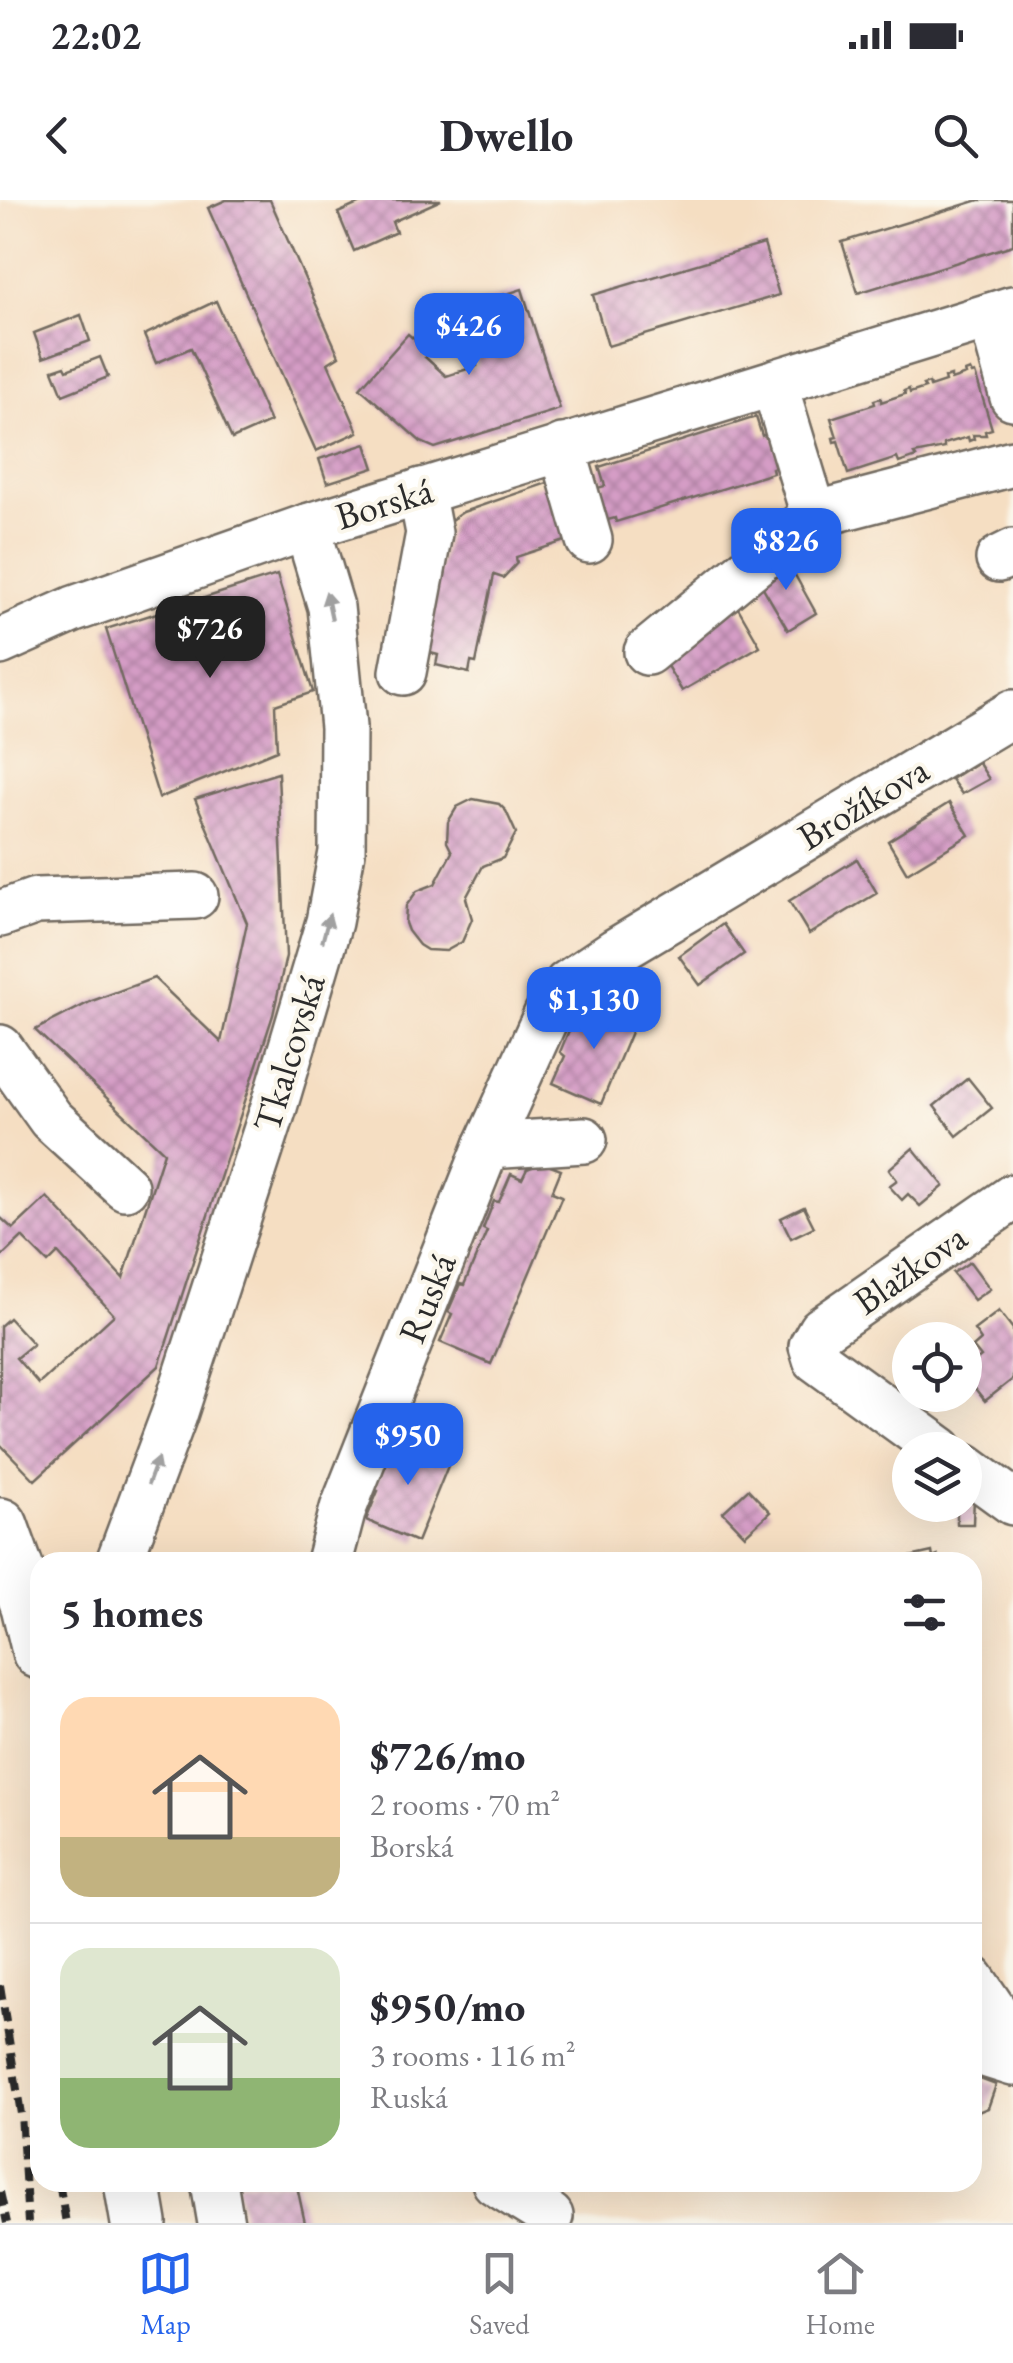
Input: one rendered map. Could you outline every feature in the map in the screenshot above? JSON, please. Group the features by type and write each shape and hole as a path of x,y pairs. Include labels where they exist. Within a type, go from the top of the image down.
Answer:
{"main road":[{"path":"0,1526 30,1604"},
{"path":"134,2192 139,2223"}],"street":[{"name":"Borská","path":"0,642 74,610 307,526 1002,312 1013,397"},
{"path":"774,383 814,515"},
{"path":"562,448 590,540"},
{"path":"648,652 814,515 1013,462"},
{"path":"403,672 430,533 421,492"},
{"name":"Tkalcovská","path":"124,1552 174,1415 274,1107 328,922 342,852 344,727 331,607 307,526"},
{"name":"Brožíkova","path":"712,893 1013,713"},
{"name":"Ruská","path":"332,1552 343,1509 488,1146 547,1014 567,984 712,893"},
{"path":"0,914 36,901 195,896"},
{"path":"0,1048 51,1119 125,1187"},
{"path":"488,1146 584,1140"},
{"name":"Blažkova","path":"917,1432 816,1359 812,1346 821,1330 1013,1197"},
{"path":"982,1479 1013,1502"},
{"path":"982,1993 1013,2038"},
{"path":"982,2053 1013,2062"},
{"path":"216,2192 221,2223"},
{"path":"511,2192 550,2216"}],"building":[{"path":"226,200 270,200 339,356 328,363 358,432 316,451 208,208"},
{"path":"367,200 441,200 392,222 396,232 354,251 338,213"},
{"path":"979,200 1013,200 1013,245 858,293 842,242"},
{"path":"764,244 779,295 608,346 593,295"},
{"path":"522,289 560,409 435,448 421,442 360,388 408,334 429,352 425,357 446,376 477,366 465,329 457,331 451,312"},
{"path":"216,301 270,422 232,439 191,348 156,363 144,335"},
{"path":"81,315 90,341 43,358 34,333"},
{"path":"100,357 108,377 63,395 53,370 65,366 67,370"},
{"path":"970,370 975,373 992,429 985,431 986,435 973,435 974,439 969,441 968,437 944,444 944,448 914,454 916,457 899,463 897,458 848,474 838,441 834,442 837,437 831,418 875,404 874,400 881,398 881,402 909,389 910,393 929,383 930,387 945,382 944,378 966,375"},
{"path":"756,417 762,436 773,432 782,465 772,468 773,473 616,522 615,518 604,521 594,489 605,486 599,467"},
{"path":"366,444 374,468 327,483 319,459"},
{"path":"550,482 568,540 516,557 517,563 503,578 494,575 476,663 471,662 469,673 436,665 438,655 419,650 451,520 463,512"},
{"path":"785,557 816,613 788,630 755,574"},
{"path":"277,575 313,692 275,705 277,750 159,798 106,629"},
{"path":"737,606 760,646 682,691 658,651"},
{"path":"978,762 989,779 962,794 951,779"},
{"path":"278,773 286,956 273,1015 159,1366 35,1480 0,1444 0,1326 9,1318 33,1344 16,1358 39,1384 114,1315 58,1253 48,1263 22,1237 0,1258 0,1217 13,1229 47,1197 123,1278 164,1152 35,1030 92,1001 154,978 221,1042 247,923 195,799"},
{"path":"473,799 499,804 516,833 503,858 483,866 466,898 472,919 462,942 446,951 427,950 408,931 406,906 417,891 435,884 452,852 447,842 448,822 457,807"},
{"path":"949,803 969,835 907,873 888,841"},
{"path":"857,859 877,893 809,934 789,901"},
{"path":"723,924 744,954 700,985 679,956"},
{"path":"587,1001 636,1020 601,1104 553,1083 565,1056 560,1052"},
{"path":"968,1078 992,1108 957,1136 934,1106"},
{"path":"913,1148 944,1186 920,1206 908,1194 902,1200 889,1186 897,1180 889,1169"},
{"path":"542,1163 561,1170 552,1192 562,1196 491,1364 440,1342 452,1314 448,1312 487,1231 483,1229 494,1201 499,1202 511,1174 522,1179 527,1169"},
{"path":"804,1207 814,1227 791,1238 781,1218"},
{"path":"970,1262 990,1289 974,1300 953,1273"},
{"path":"999,1311 1013,1329 1013,1379 985,1401 982,1397 982,1324"},
{"path":"401,1435 452,1456 417,1542 366,1520 378,1491 373,1489 385,1461 390,1463"},
{"path":"748,1489 770,1512 745,1535 723,1512"},
{"path":"982,2080 996,2085 988,2108 982,2110"},
{"path":"238,2192 298,2192 305,2223 244,2223"}],"railway":[{"path":"0,1985 21,2114 28,2223"},
{"path":"0,2192 7,2223"},
{"path":"61,2192 66,2223"}]}
